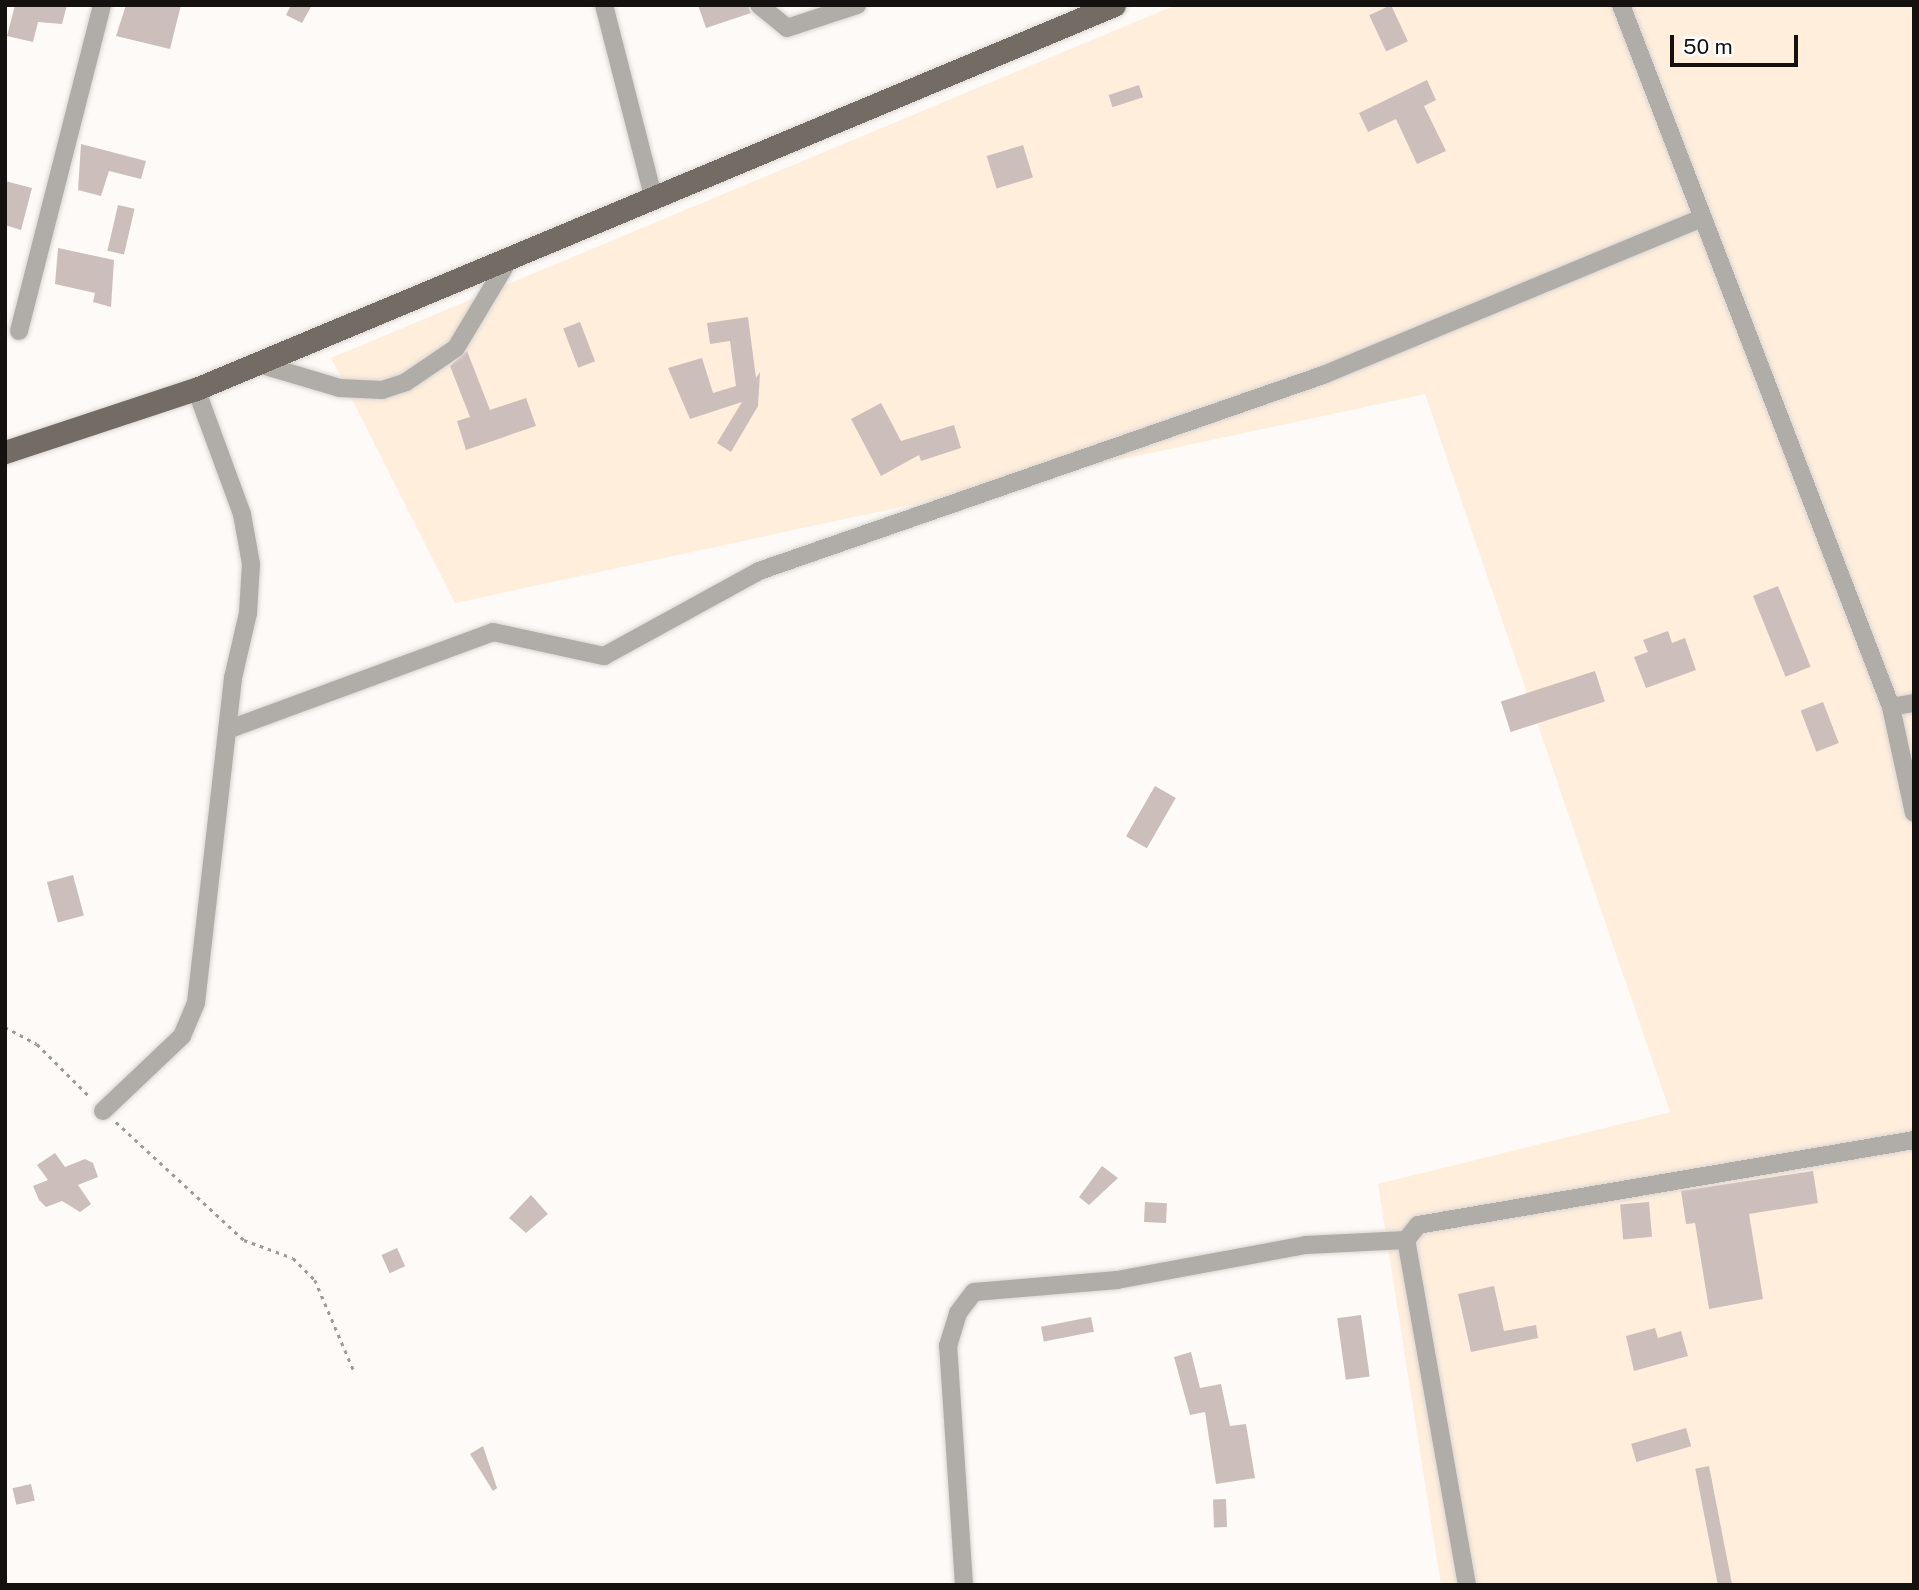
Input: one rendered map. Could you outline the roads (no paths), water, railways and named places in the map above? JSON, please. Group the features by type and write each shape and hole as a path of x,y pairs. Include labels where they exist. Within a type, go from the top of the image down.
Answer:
{"main road":[{"path":"5,452 196,390 1114,5"}],"street":[{"path":"19,331 102,5"},
{"path":"604,5 654,200"},
{"path":"759,5 787,28 857,5"},
{"path":"1621,5 1891,707 1914,813"},
{"path":"227,730 493,632 604,656 759,571 1323,375 1702,218"},
{"path":"258,364 340,388 382,390 406,383 456,348 508,261"},
{"path":"103,1111 191,1021 227,730 251,564 242,514 196,390"},
{"path":"1891,707 1914,703"},
{"path":"964,1585 948,1346 958,1313 974,1292 1117,1280 1306,1245 1406,1240 1418,1225 1914,1140"},
{"path":"1406,1240 1467,1585"}]}
